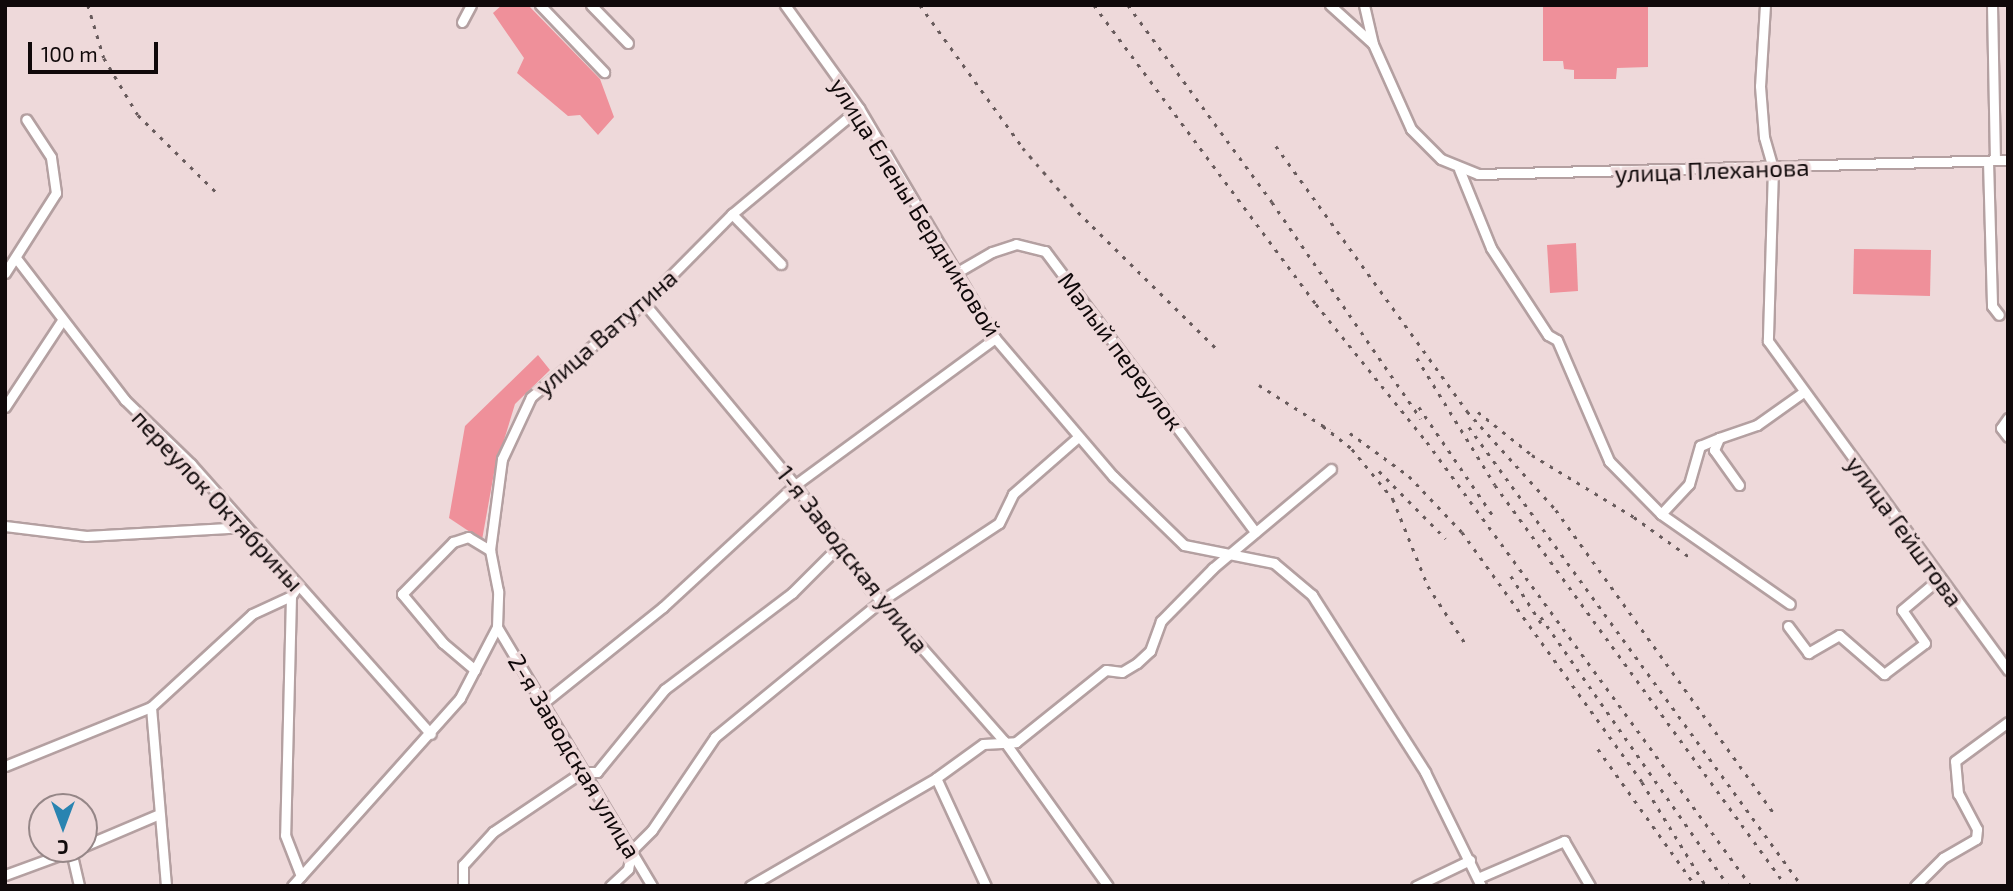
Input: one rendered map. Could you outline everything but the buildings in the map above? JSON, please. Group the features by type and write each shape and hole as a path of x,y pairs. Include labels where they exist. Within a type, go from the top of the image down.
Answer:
{"street":[{"path":"462,22 471,5"},
{"path":"540,5 550,9 604,72"},
{"path":"591,5 628,43"},
{"name":"улица Елены Бердниковой","path":"785,5 859,108 954,274 995,338 1078,437 1171,537 1184,545 1274,564 1312,595 1425,772 1480,882"},
{"path":"1330,5 1373,44"},
{"path":"1364,5 1373,44"},
{"path":"1765,5 1760,86 1764,137 1773,168"},
{"path":"1992,5 1992,306 1999,315"},
{"name":"улица Плеханова","path":"1373,44 1411,129 1425,146 1459,169 1510,177 2008,160"},
{"name":"улица Ватутина","path":"292,886 430,734 475,670 497,627 498,591 490,550 502,459 531,397 643,303 732,214 859,108"},
{"path":"5,273 56,193 51,157 26,119"},
{"name":"улица Гейштова","path":"1773,168 1768,341 1802,393 2008,670"},
{"path":"1459,169 1491,248 1548,335 1557,340 1609,461 1661,514 1790,604"},
{"path":"732,214 781,264"},
{"name":"Малый переулок","path":"954,274 992,252 1016,244 1045,251 1255,532"},
{"name":"переулок Октябрины","path":"16,258 61,322 125,400 246,527 430,734"},
{"name":"1-я Заводская улица","path":"643,303 795,485 881,601 1004,741 1108,886"},
{"path":"5,407 61,322"},
{"path":"542,704 663,607 795,485 995,338"},
{"path":"1661,514 1689,484 1700,446 1757,425 1802,393"},
{"path":"2008,418 2001,428 2008,437"},
{"path":"610,886 628,869 632,850 659,820 715,737 881,601 999,523 1013,494 1078,437"},
{"path":"1718,438 1714,450 1739,485"},
{"path":"750,886 936,778 983,744 1016,742 1106,670 1122,672 1137,663 1150,651 1161,621 1230,554 1331,469"},
{"path":"5,526 86,536 246,527"},
{"path":"475,670 443,643 402,594 453,542 468,537 490,550"},
{"path":"463,886 463,865 493,832 582,772 597,772 665,689 792,593 840,545"},
{"path":"1788,626 1808,653 1839,635 1884,674 1925,643 1902,610 1940,578"},
{"path":"5,765 150,707 252,614 291,596 298,587"},
{"path":"291,596 285,835 301,876"},
{"name":"2-я Заводская улица","path":"497,627 652,886"},
{"path":"150,707 157,815 166,886"},
{"path":"1915,886 1944,858 1976,839 1977,829 1958,793 1955,761 2008,722"},
{"path":"936,778 986,886"},
{"path":"98,840 157,815"},
{"path":"1480,882 1564,841 1590,886"},
{"path":"1416,886 1470,860"},
{"path":"5,875 38,863"},
{"path":"76,863 79,886"}],"shaded area":[{"path":"502,5 528,5 600,79 614,117 598,135 580,115 568,116 517,73 524,58 493,13"},
{"path":"1543,5 1648,5 1648,67 1617,68 1616,79 1574,79 1574,70 1564,69 1563,61 1543,61"},
{"path":"1576,243 1578,291 1550,293 1547,245"},
{"path":"1854,249 1931,250 1930,296 1853,294"},
{"path":"538,355 550,370 515,404 494,473 482,540 449,518 465,426"}],"railway":[{"path":"88,5 104,58 138,115 219,195"},
{"path":"920,5 1023,148 1078,212 1217,349"},
{"path":"1094,5 1316,304 1427,442 1751,886"},
{"path":"1128,5 1272,202 1421,419"},
{"path":"1276,146 1467,411 1556,510 1775,815"},
{"path":"1417,358 1495,485 1786,886"},
{"path":"1259,385 1330,430"},
{"path":"1419,407 1492,514"},
{"path":"1478,412 1532,455 1634,517 1688,556"},
{"path":"1323,426 1352,449 1393,499 1428,586 1465,643"},
{"path":"1469,427 1802,886"},
{"path":"1350,433 1409,476 1462,532 1642,782 1706,886"},
{"path":"1379,471 1446,539"},
{"path":"1511,576 1541,623"},
{"path":"1541,617 1729,886"},
{"path":"1598,749 1692,881"}]}
